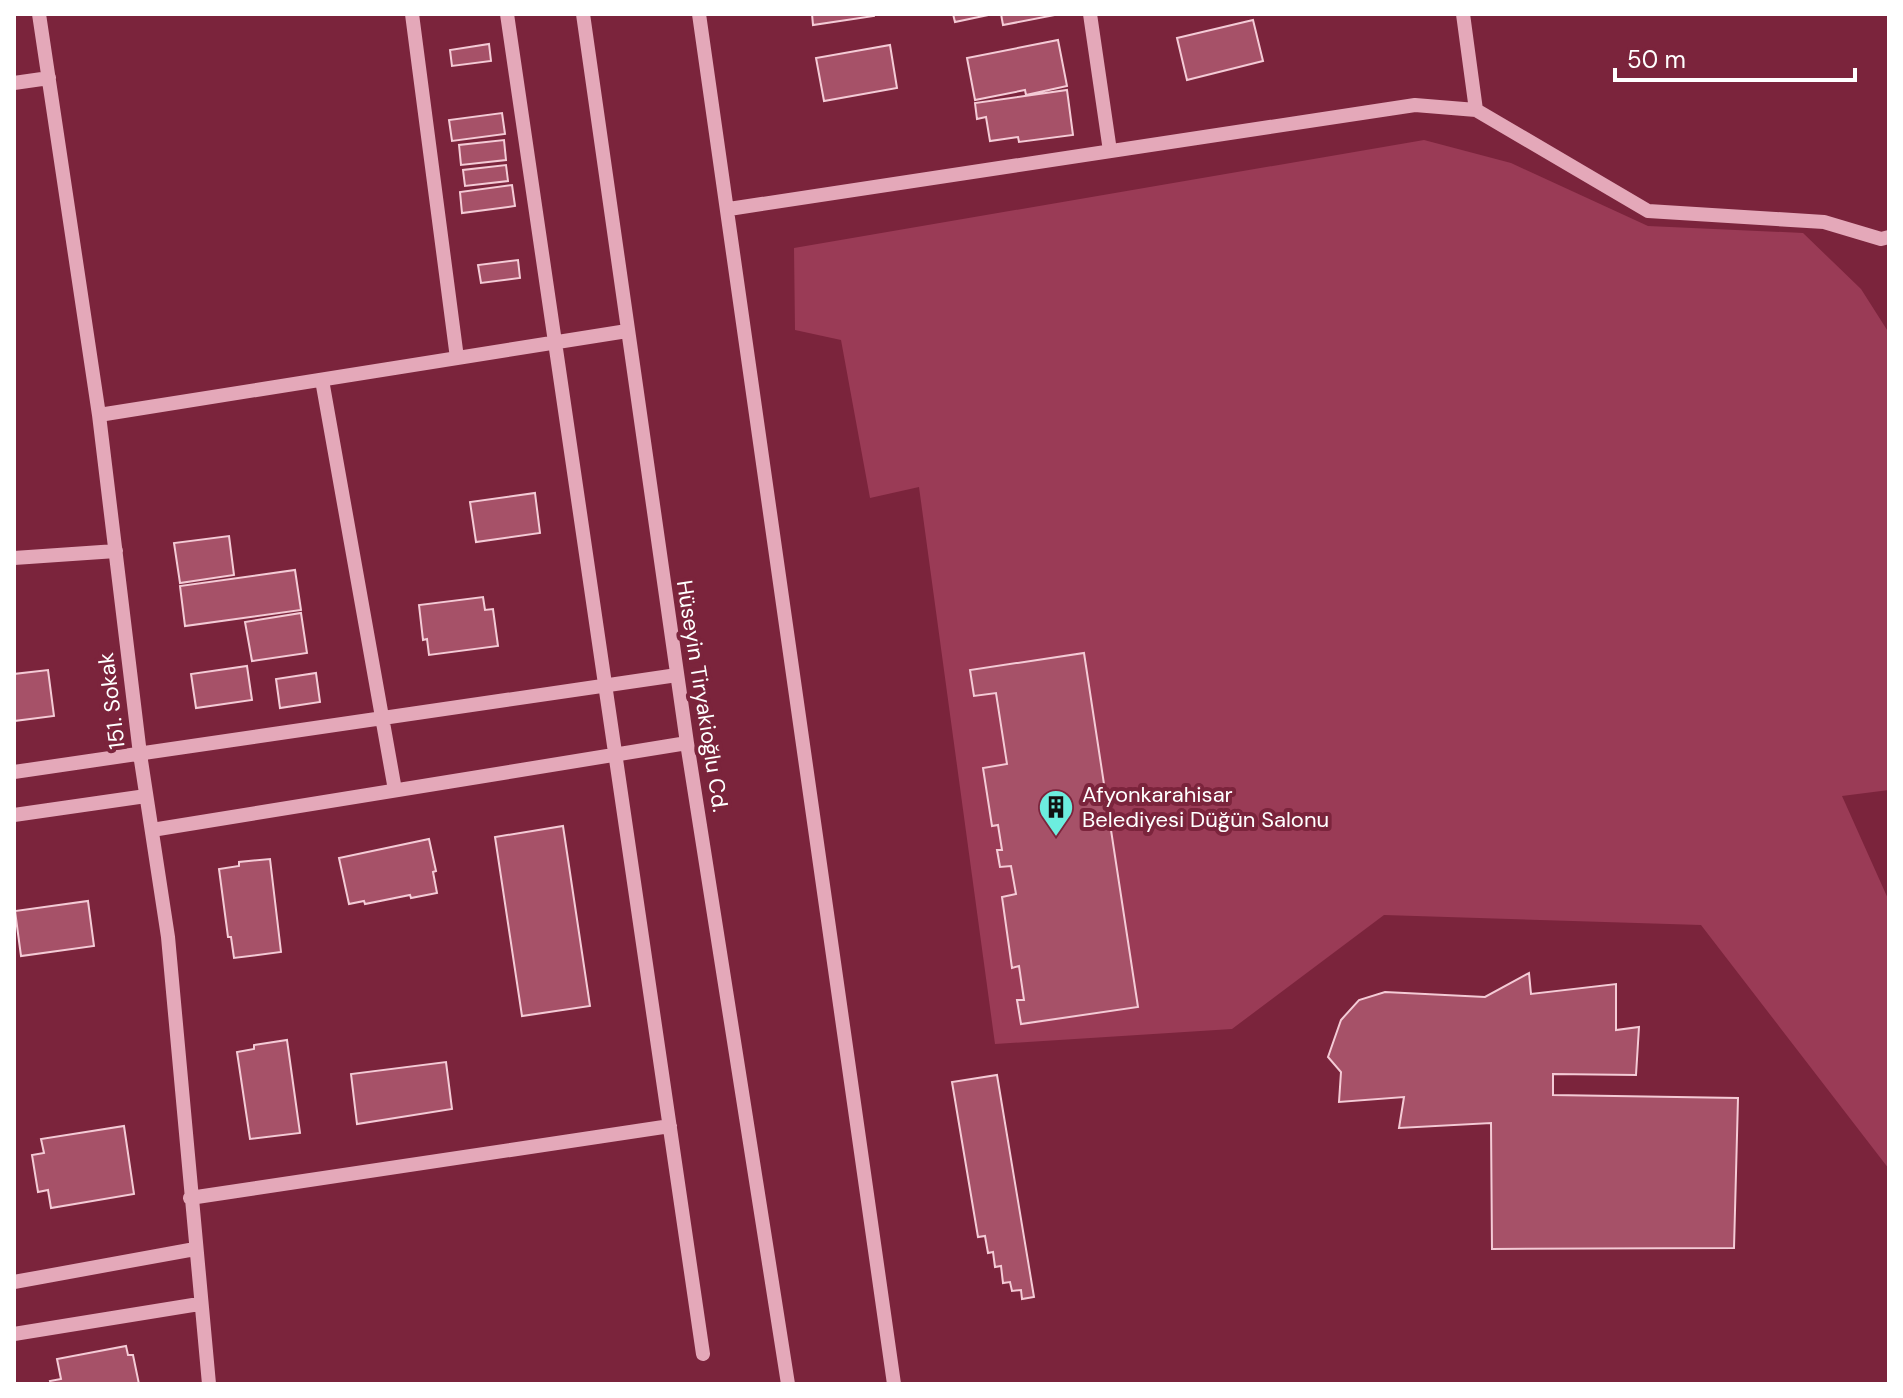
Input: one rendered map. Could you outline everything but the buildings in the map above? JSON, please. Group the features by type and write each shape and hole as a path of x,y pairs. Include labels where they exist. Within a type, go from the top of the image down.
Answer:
{"street":[{"name":"151. Sokak","path":"39,14 99,415 140,754 168,937 199,1304 209,1384"},
{"path":"412,14 457,358"},
{"path":"507,14 703,1354"},
{"name":"Hüseyin Tiryakioğlu Cd.","path":"583,14 687,743 788,1384"},
{"path":"699,14 893,1384"},
{"path":"1090,14 1110,151"},
{"path":"1463,14 1476,110"},
{"path":"14,83 49,78"},
{"path":"729,209 1415,105 1476,110 1648,211 1824,222 1881,239 1889,237"},
{"path":"99,415 627,331"},
{"path":"322,380 395,790"},
{"path":"14,558 116,551"},
{"path":"14,772 677,675"},
{"path":"152,830 687,743"},
{"path":"14,815 146,796"},
{"path":"190,1198 670,1126"},
{"path":"14,1282 195,1249"},
{"path":"14,1334 199,1304"}],"shaded area":[{"path":"1424,140 1511,163 1648,226 1803,233 1861,289 1889,333 1889,790 1842,796 1889,901 1889,1169 1701,925 1384,915 1232,1029 995,1044 919,487 870,498 841,340 795,330 794,248"}],"place":[{"name":"Afyonkarahisar Belediyesi Düğün Salonu","path":"1056,838"}]}
